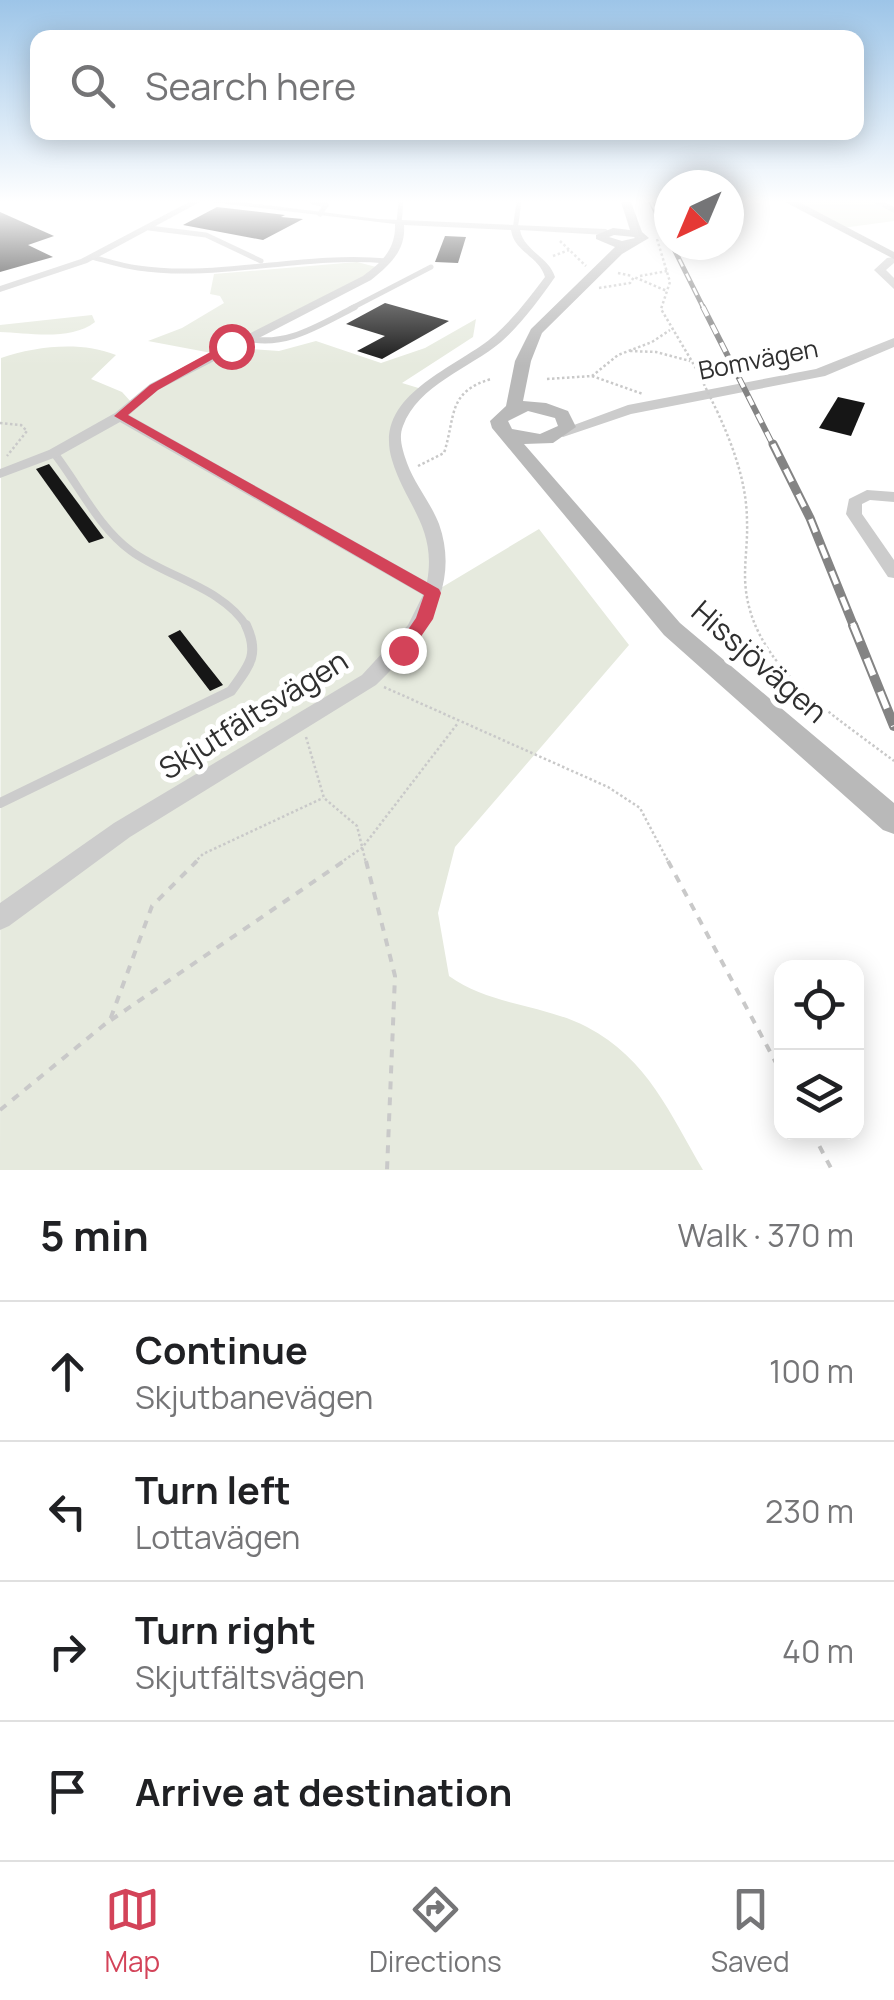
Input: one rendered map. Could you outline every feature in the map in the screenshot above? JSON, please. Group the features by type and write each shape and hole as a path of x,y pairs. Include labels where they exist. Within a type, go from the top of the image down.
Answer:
{"main road":[{"path":"610,257 612,269"},
{"path":"518,371 533,395 566,420 564,432 543,440 509,434 499,421 514,408 518,371 534,332 612,269 616,257"},
{"path":"514,408 553,410"},
{"name":"Hissjövägen","path":"509,434 593,540 672,630 894,821"},
{"name":"Hissjövägen","path":"543,440 543,458 593,540"}],"street":[{"path":"0,289 92,257"},
{"path":"0,474 54,453 120,416 154,387 352,287 390,257"},
{"path":"535,257 539,260"},
{"path":"892,257 880,274 894,288"},
{"name":"Skjutfältsvägen","path":"0,918 122,830 369,680 403,650 424,619 437,576 434,535 402,469 393,441 396,424 409,404 507,329 550,277 539,260"},
{"name":"Bomvägen","path":"564,432 628,410 820,373 894,342"},
{"name":"Bomvägen","path":"553,410 628,410"},
{"path":"120,416 433,593"},
{"path":"894,497 866,494 853,507 894,573"}],"lane":[{"path":"92,257 152,269 216,268 343,257 386,262"},
{"path":"252,257 264,262"},
{"path":"245,338 265,342 298,336 431,267"},
{"path":"0,803 231,691 249,673 255,652 248,628 235,609 131,552 54,453"}],"path":[{"path":"539,260 550,257"},
{"path":"577,257 588,267"},
{"path":"663,257 668,270 668,292 661,309 692,362 737,456 746,494 748,536 744,566 751,617 775,656 816,700 894,761"},
{"path":"612,269 668,292"},
{"path":"596,288 630,284 634,277 668,270"},
{"path":"547,379 592,376 670,329"},
{"path":"628,351 656,352 692,362"},
{"path":"402,469 437,460 444,453 458,392 469,384 492,379"},
{"path":"0,423 22,424 26,431 0,465"},
{"path":"369,680 608,786 640,808 774,1059"},
{"path":"300,722 324,798 356,826 395,976 387,1170"},
{"path":"0,1110 110,1020 362,848 459,722"},
{"path":"110,1020 152,906 203,854 324,798"},
{"path":"816,1140 832,1170"}],"shaded area":[{"path":"357,262 380,268 237,348 279,351 316,341 381,363 425,348 476,319 473,337 402,383 425,390 409,404 393,441 431,523 434,592 539,529 629,645 455,847 438,913 449,976 482,993 570,1019 608,1040 656,1090 703,1170 0,1170 1,358 58,347 88,348 116,355 91,379 122,392 132,403 217,354 148,341 182,328 224,303 220,296 210,294 214,274"},
{"path":"92,315 95,322 74,332 0,332 0,325"}],"building":[{"path":"0,257 53,257 0,272"},
{"path":"437,257 460,257 458,263 435,262"},
{"path":"385,303 449,321 382,359 357,351 385,336 346,324"},
{"path":"838,397 865,403 851,436 819,428"},
{"path":"49,464 104,538 89,543 36,469"},
{"path":"180,630 223,685 210,691 168,636"}],"railway":[{"path":"680,260 703,307"},
{"path":"703,307 774,447"},
{"path":"773,444 810,518 854,627"},
{"path":"853,625 894,726"}],"route":[{"path":"231,346 154,387 120,416 433,593 424,619 403,650"}]}
